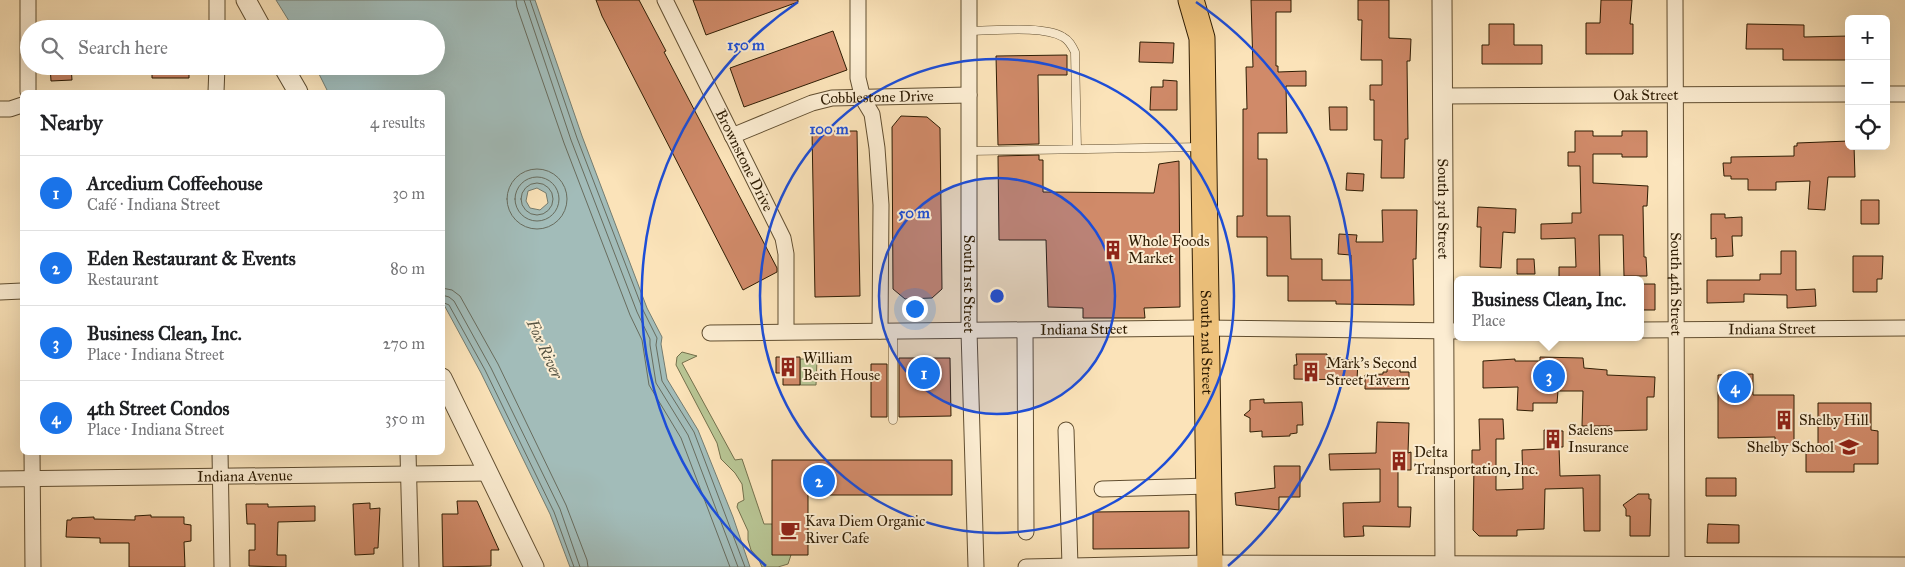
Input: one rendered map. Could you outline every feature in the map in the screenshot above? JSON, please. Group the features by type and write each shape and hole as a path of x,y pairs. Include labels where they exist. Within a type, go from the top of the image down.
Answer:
{"main road":[{"name":"South 2nd Street","path":"1191,0 1202,38 1210,565"}],"street":[{"path":"28,0 28,20"},
{"path":"217,0 217,20"},
{"path":"246,0 257,20"},
{"name":"Brownstone Drive","path":"665,0 783,238 786,254 786,331"},
{"path":"858,0 858,78 862,99 872,114 878,158 887,331"},
{"name":"South 1st Street","path":"969,0 969,331 976,567"},
{"name":"South 3rd Street","path":"1442,0 1442,96 1450,332 1444,566"},
{"name":"South 4th Street","path":"1675,0 1677,566"},
{"path":"28,75 28,90"},
{"path":"216,75 216,90"},
{"path":"288,75 297,90"},
{"name":"Oak Street","path":"1442,96 1845,94"},
{"path":"1890,94 1905,94"},
{"name":"Cobblestone Drive","path":"732,136 812,103 832,98 862,99 969,95"},
{"path":"0,109 10,109 20,106"},
{"path":"0,292 20,291"},
{"name":"Indiana Street","path":"1644,330 1905,328"},
{"name":"Indiana Street","path":"710,333 1206,329 1450,332"},
{"path":"1025,331 1026,532"},
{"path":"445,384 534,567"},
{"path":"1066,430 1070,566"},
{"path":"32,455 33,567"},
{"path":"220,455 222,567"},
{"path":"408,455 411,567"},
{"name":"Indiana Avenue","path":"0,479 489,473"},
{"path":"1102,489 1209,486"},
{"path":"1026,567 1210,565 1905,565"}],"lane":[{"path":"969,31 1038,30 1053,32 1064,37 1072,45 1075,52 1077,149"},
{"path":"968,150 1203,147"},
{"path":"887,331 893,420"}],"green space":[{"path":"682,352 697,356 682,363 735,460 742,459 764,524 772,524 791,555 788,564 778,567 762,567 758,558 751,550 748,531 737,507 738,503 744,500 742,484 735,473 721,459 717,443 676,365 677,357"},
{"path":"800,359 817,359 816,385 800,385"}],"water":[{"name":"Fox River","path":"276,0 535,0 582,136 647,308 662,337 661,344 667,379 698,430 733,517 750,567 570,567 550,514 481,373 445,307 445,90 327,90 320,75 445,75 445,20 288,20","holes":["537,188 546,193 548,203 540,210 530,208 526,201 528,191"]}],"building":[{"path":"596,0 639,0 666,51 664,52 777,268 777,272 743,290 602,16"},
{"path":"693,0 798,0 798,2 706,35"},
{"path":"1251,0 1291,0 1291,12 1276,12 1276,66 1278,66 1278,72 1306,71 1306,86 1286,86 1287,133 1258,133 1258,159 1267,159 1267,216 1290,216 1291,259 1322,259 1322,280 1351,280 1351,255 1338,254 1339,234 1357,235 1356,242 1383,242 1382,210 1417,210 1416,259 1413,259 1414,305 1336,304 1336,301 1288,301 1288,276 1267,276 1267,237 1237,237 1237,216 1243,216 1243,109 1247,109 1246,67 1253,67"},
{"path":"1358,0 1389,0 1389,38 1411,39 1410,61 1407,61 1408,139 1405,139 1404,178 1381,178 1382,140 1374,140 1374,100 1370,100 1370,85 1382,85 1382,60 1361,60 1362,20 1358,20"},
{"path":"1601,0 1632,0 1630,24 1633,24 1633,54 1586,54 1586,23 1600,23"},
{"path":"1489,24 1514,24 1514,45 1542,45 1542,64 1482,64 1482,45 1489,45"},
{"path":"1747,24 1804,25 1804,37 1845,36 1845,60 1783,60 1783,49 1746,49"},
{"path":"833,31 847,70 744,107 730,68"},
{"path":"1140,42 1174,43 1173,63 1139,62"},
{"path":"1067,55 1067,75 1038,75 1039,144 998,145 996,56"},
{"path":"51,75 72,75 72,80 51,81"},
{"path":"152,75 189,75 189,78 152,78"},
{"path":"1163,80 1177,81 1177,110 1150,110 1151,87 1163,87"},
{"path":"1329,107 1347,107 1347,130 1330,130"},
{"path":"901,116 927,117 940,128 942,289 932,298 905,299 893,289 892,127"},
{"path":"812,131 857,131 860,296 815,297"},
{"path":"1575,131 1593,131 1593,136 1622,136 1622,131 1647,131 1647,157 1622,157 1622,154 1593,154 1593,183 1648,186 1647,206 1643,206 1644,257 1646,257 1647,276 1624,276 1623,235 1599,235 1600,276 1559,276 1559,267 1576,267 1575,238 1541,239 1541,224 1572,223 1572,213 1581,213 1580,166 1568,166 1568,152 1575,152"},
{"path":"1845,141 1845,150 1854,150 1855,177 1828,177 1825,210 1808,209 1810,181 1776,182 1776,190 1748,190 1748,179 1731,179 1731,176 1724,176 1723,163 1731,163 1731,157 1794,156 1794,146 1797,146 1797,143"},
{"name":"Whole Foods Market","path":"1039,155 1039,160 1043,160 1043,192 1154,193 1159,164 1179,161 1180,307 1144,308 1145,318 1083,318 1083,308 1048,307 1046,240 999,240 998,156"},
{"path":"1347,173 1364,174 1363,191 1346,190"},
{"path":"1861,200 1879,200 1879,224 1861,224"},
{"path":"1478,207 1516,209 1515,233 1503,232 1501,268 1480,267 1481,227 1477,227"},
{"path":"1711,214 1725,214 1725,218 1742,217 1742,236 1732,236 1733,256 1716,257 1716,238 1711,239"},
{"path":"1781,251 1796,251 1796,290 1815,289 1816,306 1787,308 1787,295 1744,294 1744,302 1707,303 1707,280 1760,280 1760,274 1781,274"},
{"path":"1853,256 1883,256 1882,279 1877,279 1877,292 1853,292"},
{"path":"1517,259 1534,259 1535,274 1517,274"},
{"path":"1644,284 1655,284 1655,310 1644,310"},
{"path":"1296,354 1327,354 1327,359 1358,360 1357,380 1294,379 1294,365 1297,365"},
{"name":"William Beith House","path":"776,357 800,357 800,385 783,385 783,373 776,373"},
{"path":"1540,357 1583,358 1584,368 1607,370 1607,375 1655,377 1654,397 1647,397 1647,430 1610,431 1610,426 1582,426 1583,391 1558,391 1557,403 1533,403 1533,411 1517,410 1518,387 1483,388 1483,361 1515,359 1515,361 1540,361"},
{"path":"899,358 950,358 951,416 899,417"},
{"path":"871,364 887,364 887,417 871,417"},
{"path":"1387,368 1400,368 1400,372 1409,372 1409,389 1365,389 1365,375 1383,374 1383,372 1387,372"},
{"path":"1753,374 1753,395 1794,395 1794,445 1775,445 1775,437 1718,438 1718,375"},
{"path":"1264,399 1264,403 1302,402 1303,425 1297,425 1297,433 1290,434 1290,436 1262,437 1262,431 1250,432 1250,418 1244,415 1250,410 1250,400"},
{"path":"1818,403 1871,403 1871,430 1878,431 1878,464 1854,464 1854,472 1806,472 1806,446 1818,446"},
{"path":"1479,419 1503,419 1504,439 1496,439 1496,490 1523,489 1522,450 1544,449 1544,430 1563,431 1563,447 1559,447 1560,476 1600,475 1600,531 1584,531 1583,488 1545,489 1544,529 1517,530 1517,536 1479,536 1473,530 1474,464 1472,464 1472,450 1480,450"},
{"path":"1377,422 1409,423 1408,453 1411,452 1411,470 1398,470 1398,507 1411,507 1410,527 1363,526 1364,536 1344,537 1343,503 1380,502 1380,469 1330,470 1329,454 1376,453"},
{"path":"772,460 952,460 952,495 808,495 808,555 772,555"},
{"path":"1274,466 1300,466 1300,497 1279,497 1279,510 1236,505 1235,493 1275,488"},
{"path":"1706,478 1736,478 1736,496 1706,496"},
{"path":"1638,494 1649,494 1649,499 1651,499 1650,536 1630,536 1630,516 1626,516 1626,509 1623,505"},
{"path":"457,501 477,501 499,550 491,550 491,566 443,567 442,514 458,514"},
{"path":"370,503 370,509 380,508 378,548 374,548 374,554 355,555 353,504"},
{"path":"246,504 268,504 268,507 315,506 315,521 278,522 277,555 286,555 286,567 249,566 249,550 255,550 255,524 247,524"},
{"path":"1189,511 1189,548 1093,549 1093,512"},
{"path":"151,515 151,517 184,517 184,524 191,525 191,541 184,542 185,567 129,567 129,543 100,543 100,538 66,537 67,520 72,518 94,517 94,519 135,520 135,516"},
{"path":"1708,524 1739,525 1739,543 1707,543"}],"place":[{"name":"Whole Foods Market","path":"1113,250"},
{"name":"William Beith House","path":"788,367"},
{"name":"Mark's Second Street Tavern","path":"1311,372"},
{"name":"Arcedium Coffeehouse","path":"924,373"},
{"name":"Business Clean, Inc.","path":"1549,376"},
{"name":"4th Street Condos","path":"1735,387"},
{"name":"Shelby Hill","path":"1784,420"},
{"name":"Saelens Insurance","path":"1553,439"},
{"name":"Shelby School","path":"1849,447"},
{"name":"Delta Transportation, Inc.","path":"1399,461"},
{"name":"Eden Restaurant & Events","path":"819,481"},
{"name":"Kava Diem Organic River Cafe","path":"790,530"}]}
